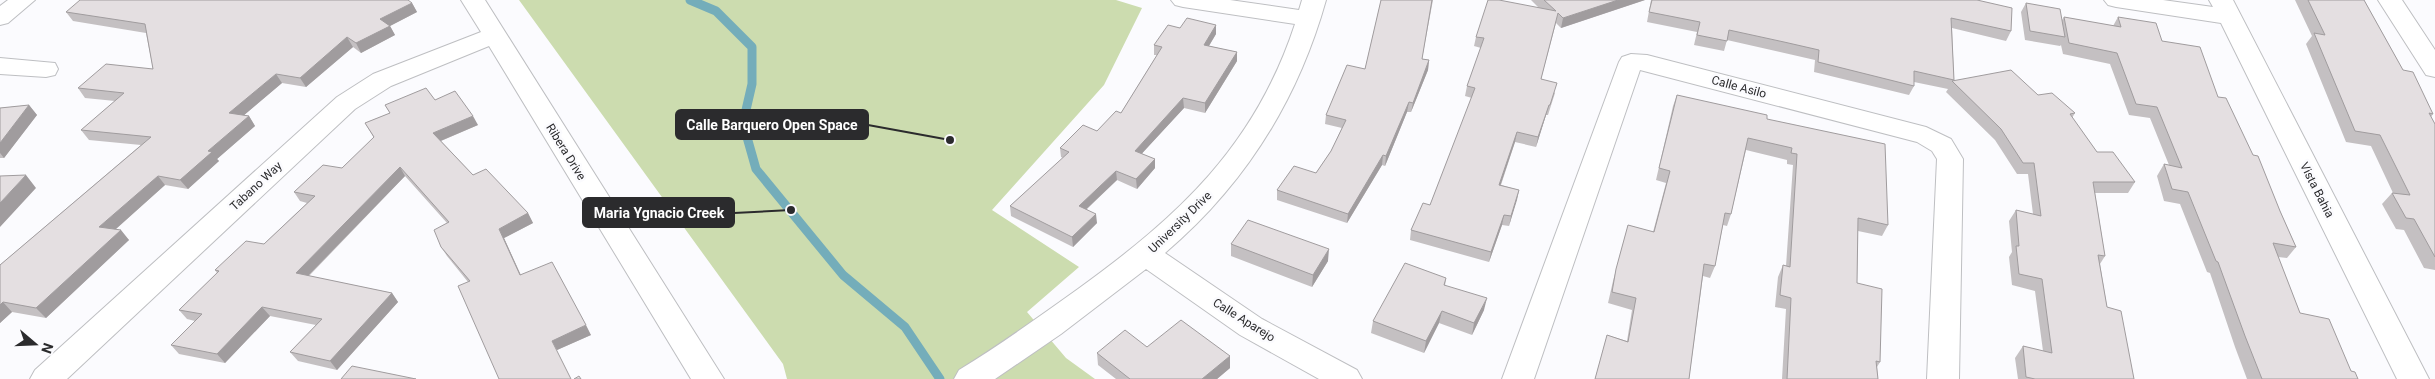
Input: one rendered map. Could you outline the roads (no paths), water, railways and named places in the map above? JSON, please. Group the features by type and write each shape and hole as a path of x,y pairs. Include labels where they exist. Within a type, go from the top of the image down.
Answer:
{"street":[{"path":"0,18 23,0"},
{"name":"Ribera Drive","path":"473,0 708,379"},
{"path":"1183,0 1312,10"},
{"path":"2116,0 2225,9"},
{"path":"2390,0 2435,69"},
{"name":"Vista Bahia","path":"2225,9 2413,379"},
{"name":"University Drive","path":"970,379 1023,346 1146,254 1212,192 1255,134 1287,77 1312,10"},
{"name":"Tabano Way","path":"46,379 346,103 382,80 494,36"},
{"name":"Calle Asilo","path":"1518,379 1631,62 1647,63 1926,136 1942,145 1950,160 1943,379"},
{"path":"0,66 46,69"},
{"name":"Calle Aparejo","path":"1146,254 1251,327 1346,379"}],"waterway":[{"path":"690,0 716,11 752,47 752,84 743,123 756,169 843,275 905,327 940,379"}],"place":[{"name":"Calle Barquero Open Space","path":"950,140"},
{"name":"Maria Ygnacio Creek","path":"791,210"}]}
